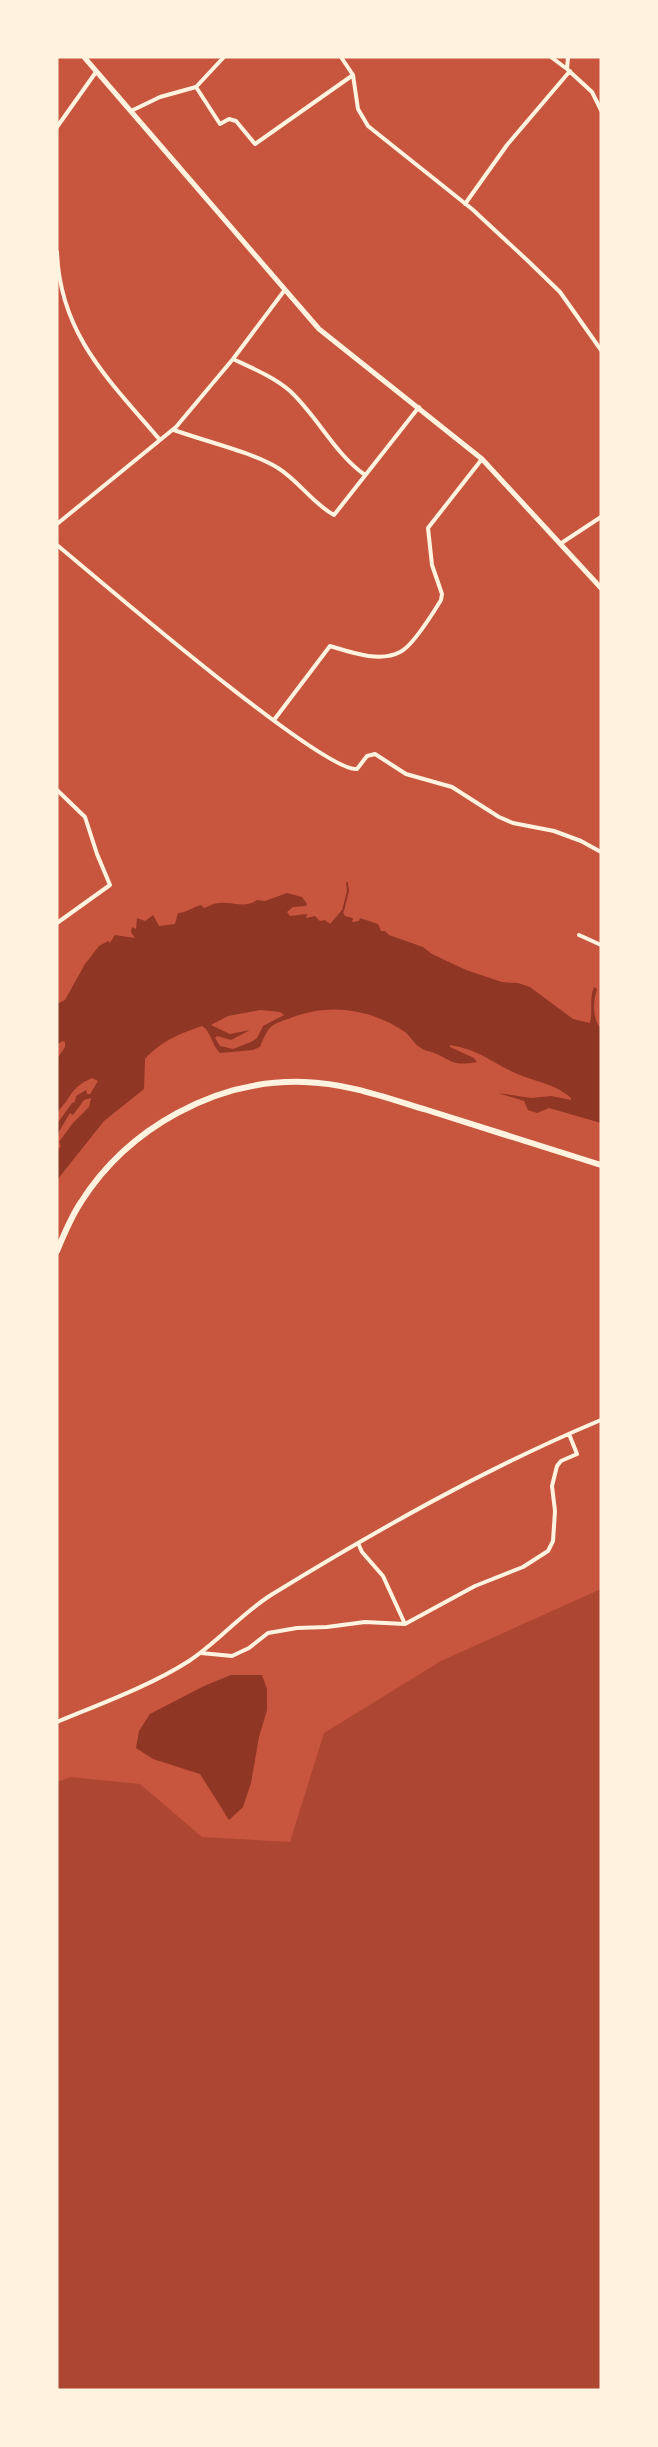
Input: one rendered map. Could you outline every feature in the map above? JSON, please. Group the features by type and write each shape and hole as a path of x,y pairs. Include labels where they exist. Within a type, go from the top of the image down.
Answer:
{"main road":[{"path":"84,57 319,329 482,459 601,588"},
{"path":"57,1251 80,1203 93,1184 121,1154 172,1115 190,1106 259,1085 304,1082 363,1090 601,1165"}],"street":[{"path":"131,111 160,97 196,87 224,57"},
{"path":"340,57 353,75 358,109 368,126 465,204 527,260 560,292 601,350"},
{"path":"551,57 592,92 601,110"},
{"path":"465,204 507,145 569,70 568,57"},
{"path":"57,127 96,72"},
{"path":"196,87 220,124 229,119 236,121 255,144 353,75"},
{"path":"57,252 60,283 75,332 99,367 160,440"},
{"path":"57,524 173,430 233,359 284,291"},
{"path":"233,359 288,389 344,459 365,476"},
{"path":"173,430 276,467 300,484 322,508 334,514 419,407"},
{"path":"274,720 330,646 354,652 390,656 403,651 409,644 436,607 442,594 432,565 428,528 482,459"},
{"path":"560,544 601,517"},
{"path":"57,544 189,656 274,720 346,768 357,769 367,756 375,754 406,774 452,787 499,817 513,823 554,831 581,841 601,852"},
{"path":"57,790 85,817 110,885 57,923"},
{"path":"579,935 601,945"},
{"path":"57,1722 133,1689 187,1662 268,1597 438,1498 601,1420"},
{"path":"200,1653 232,1656 249,1648 268,1633 297,1628 364,1622 405,1624 475,1586 523,1567 548,1551 553,1540 552,1486 557,1466 561,1461 577,1454 569,1434"},
{"path":"358,1543 362,1552 383,1576 405,1624"}],"shaded area":[{"path":"287,893 302,897 306,906 293,907 287,912 290,916 307,914 306,918 315,916 320,921 325,920 330,924 342,910 345,916 353,918 352,922 359,921 360,918 378,924 381,931 423,947 432,954 466,970 502,982 518,983 530,987 573,1019 590,1023 594,987 597,989 594,1004 595,1015 601,1029 601,1123 549,1108 537,1113 528,1110 524,1101 498,1093 531,1098 551,1096 571,1100 571,1098 558,1089 515,1073 477,1053 450,1045 477,1062 462,1064 454,1062 423,1049 405,1032 380,1018 352,1011 324,1010 310,1012 277,1023 266,1033 260,1047 253,1050 220,1053 202,1026 164,1043 145,1059 144,1089 104,1121 57,1180 57,1151 61,1146 59,1142 89,1107 91,1098 84,1100 73,1115 70,1113 57,1135 57,1124 75,1102 76,1096 86,1090 87,1094 90,1094 98,1081 92,1078 75,1089 57,1112 57,1059 65,1047 65,1042 57,1044 57,1004 65,1000 85,964 99,946 108,941 110,943 115,935 135,938 131,932 132,927 136,929 137,918 145,921 153,915 159,926 175,924 178,913 201,905 204,908 217,903 248,904 257,900 265,901","holes":["260,1010 280,1012 284,1015 263,1026 257,1038 233,1049 220,1046 215,1038 217,1036 231,1040 250,1030 230,1034 211,1025 228,1016"]},
{"path":"601,1589 601,2390 57,2390 57,1782 71,1777 140,1784 202,1837 290,1842 324,1733 441,1661"},
{"path":"231,1675 262,1675 267,1689 267,1710 259,1737 251,1783 243,1807 229,1820 200,1774 153,1759 136,1748 139,1731 150,1714 204,1686"}],"waterway":[{"path":"343,911 348,891 347,883"}]}
